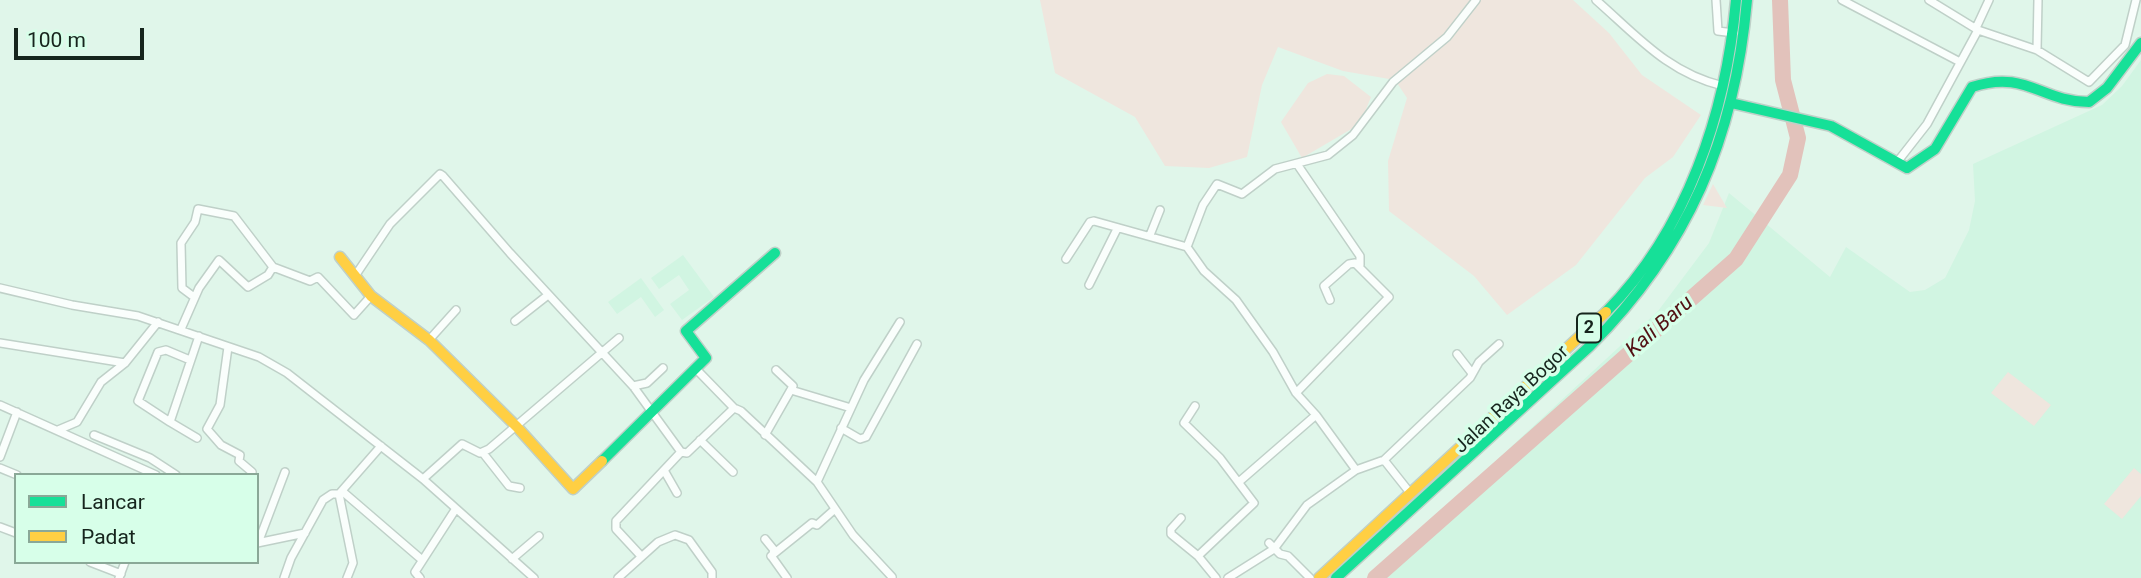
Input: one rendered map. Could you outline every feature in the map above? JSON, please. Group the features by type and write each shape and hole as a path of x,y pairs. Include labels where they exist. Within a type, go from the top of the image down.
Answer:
{"main road":[{"name":"Jalan Raya Bogor","path":"1319,578 1612,306 1643,268 1699,168 1723,86 1734,33 1736,0"},
{"name":"Jalan Raya Bogor","path":"1336,578 1430,493 1634,298 1672,243 1705,182 1731,103 1741,62 1747,0"},
{"path":"1731,103 1816,121 1907,168 1936,149 1972,87 2026,81 2065,100 2089,102 2107,88 2141,43"},
{"path":"340,257 371,296 429,340 575,489 697,370 707,357 686,331 775,253"},
{"path":"1422,484 1430,493"}],"street":[{"path":"1187,247 1203,205 1217,184 1242,194 1275,169 1328,155 1353,135 1393,82 1447,37 1476,0"},
{"path":"1596,0 1678,70 1696,80 1723,86"},
{"path":"1716,0 1718,31 1734,33"},
{"path":"1842,0 1960,62"},
{"path":"1930,0 1977,29 2037,50 2082,80 2092,81 2124,45 2136,0"},
{"path":"1898,161 1923,132 1977,29 1989,0"},
{"path":"2037,50 2038,0"},
{"path":"1296,393 1389,297 1360,265 1360,256 1297,164"},
{"path":"355,276 390,224 440,174 448,179 548,295 633,386 681,452 687,453 734,408"},
{"path":"194,297 182,287 181,243 195,222 198,209 239,220 273,267 310,281 318,277 324,280 354,315 371,296"},
{"path":"1150,235 1160,210"},
{"path":"1066,259 1091,221 1187,247 1204,271 1236,300 1273,352 1296,393 1316,415 1356,470"},
{"path":"1090,285 1117,229"},
{"path":"181,329 207,273 219,260 248,287 268,275 273,267"},
{"path":"1330,300 1324,286 1349,264 1360,265"},
{"path":"0,288 158,322 260,358 287,373 424,479 455,510 534,578"},
{"path":"515,321 548,295"},
{"path":"429,340 456,310"},
{"path":"58,430 77,422 101,383 125,363 158,322"},
{"path":"817,482 851,408 900,322"},
{"path":"170,422 199,335"},
{"path":"483,453 619,338"},
{"path":"0,343 125,363"},
{"path":"841,428 860,439 866,437 917,344"},
{"path":"1228,578 1271,546 1307,505 1356,470 1384,460 1470,378 1471,372 1499,344"},
{"path":"228,346 220,405 207,429 221,445 239,454 239,461 252,472"},
{"path":"190,360 168,351 158,352 137,398 197,438"},
{"path":"1457,354 1471,372"},
{"path":"633,386 647,383 663,368"},
{"path":"697,370 734,408 741,411 817,482 853,535 892,577"},
{"path":"765,435 791,390 792,383 776,370"},
{"path":"791,390 851,408"},
{"path":"0,405 152,473"},
{"path":"1195,406 1184,422 1240,481 1254,504 1198,556"},
{"path":"0,457 17,412"},
{"path":"1240,481 1316,415"},
{"path":"77,422 81,439"},
{"path":"94,435 150,458 173,473"},
{"path":"700,440 733,472"},
{"path":"424,479 462,444 483,453 509,486 520,488"},
{"path":"284,578 323,500 340,492 381,446"},
{"path":"641,556 615,525 681,452"},
{"path":"1384,460 1411,494"},
{"path":"259,540 285,472"},
{"path":"665,472 677,493"},
{"path":"340,492 421,559"},
{"path":"340,492 353,565 347,578"},
{"path":"771,556 811,523 817,524 835,509"},
{"path":"420,578 415,571 421,559 455,510"},
{"path":"1181,518 1171,529 1171,534 1198,556 1216,578"},
{"path":"259,543 305,533"},
{"path":"512,559 539,536"},
{"path":"618,578 641,556 667,537 681,536 699,553 712,572 712,578"},
{"path":"765,539 774,548 771,556"},
{"path":"1271,546 1288,556 1310,578"},
{"path":"771,556 787,578"},
{"path":"94,564 120,576"}],"shaded area":[{"path":"1040,0 1573,0 1609,33 1642,75 1701,115 1673,157 1645,178 1576,265 1507,315 1474,276 1389,211 1388,161 1407,98 1395,80 1343,71 1278,47 1262,85 1247,157 1209,168 1165,166 1135,117 1055,73"},
{"path":"2141,60 2141,578 1369,578 1658,311 1709,243 1729,193 1830,277 1846,247 1910,292 1925,290 1945,278 1969,230 1975,201 1973,164 2102,105 2122,86"},
{"path":"1327,74 1344,76 1371,97 1360,124 1302,158 1281,122 1308,83"},
{"path":"1713,184 1727,208 1703,205"},
{"path":"683,255 714,297 682,320 670,304 689,290 679,275 659,289 651,278"},
{"path":"641,278 664,310 655,317 641,297 617,314 608,302"},
{"path":"2008,372 2051,405 2034,426 1991,393"},
{"path":"2134,468 2141,474 2141,496 2122,519 2104,504"}],"waterway":[{"name":"Kali Baru","path":"1375,578 1736,259 1790,175 1798,138 1783,80 1780,0"}],"traffic: fast":[{"path":"1606,312 1634,280 1659,245 1698,168 1723,85 1736,0"},
{"path":"1336,578 1590,346 1624,309 1654,270 1680,230 1701,188 1718,144 1741,50 1747,0"},
{"path":"1731,103 1831,126 1907,168 1935,149 1972,87 1991,82 2006,82 2072,101 2089,102 2107,88 2141,43"},
{"path":"602,461 706,358 686,331 775,253"}],"traffic: slow":[{"path":"340,257 371,296 429,340 517,427 573,489 602,461"},
{"path":"1319,578 1606,312"}]}
